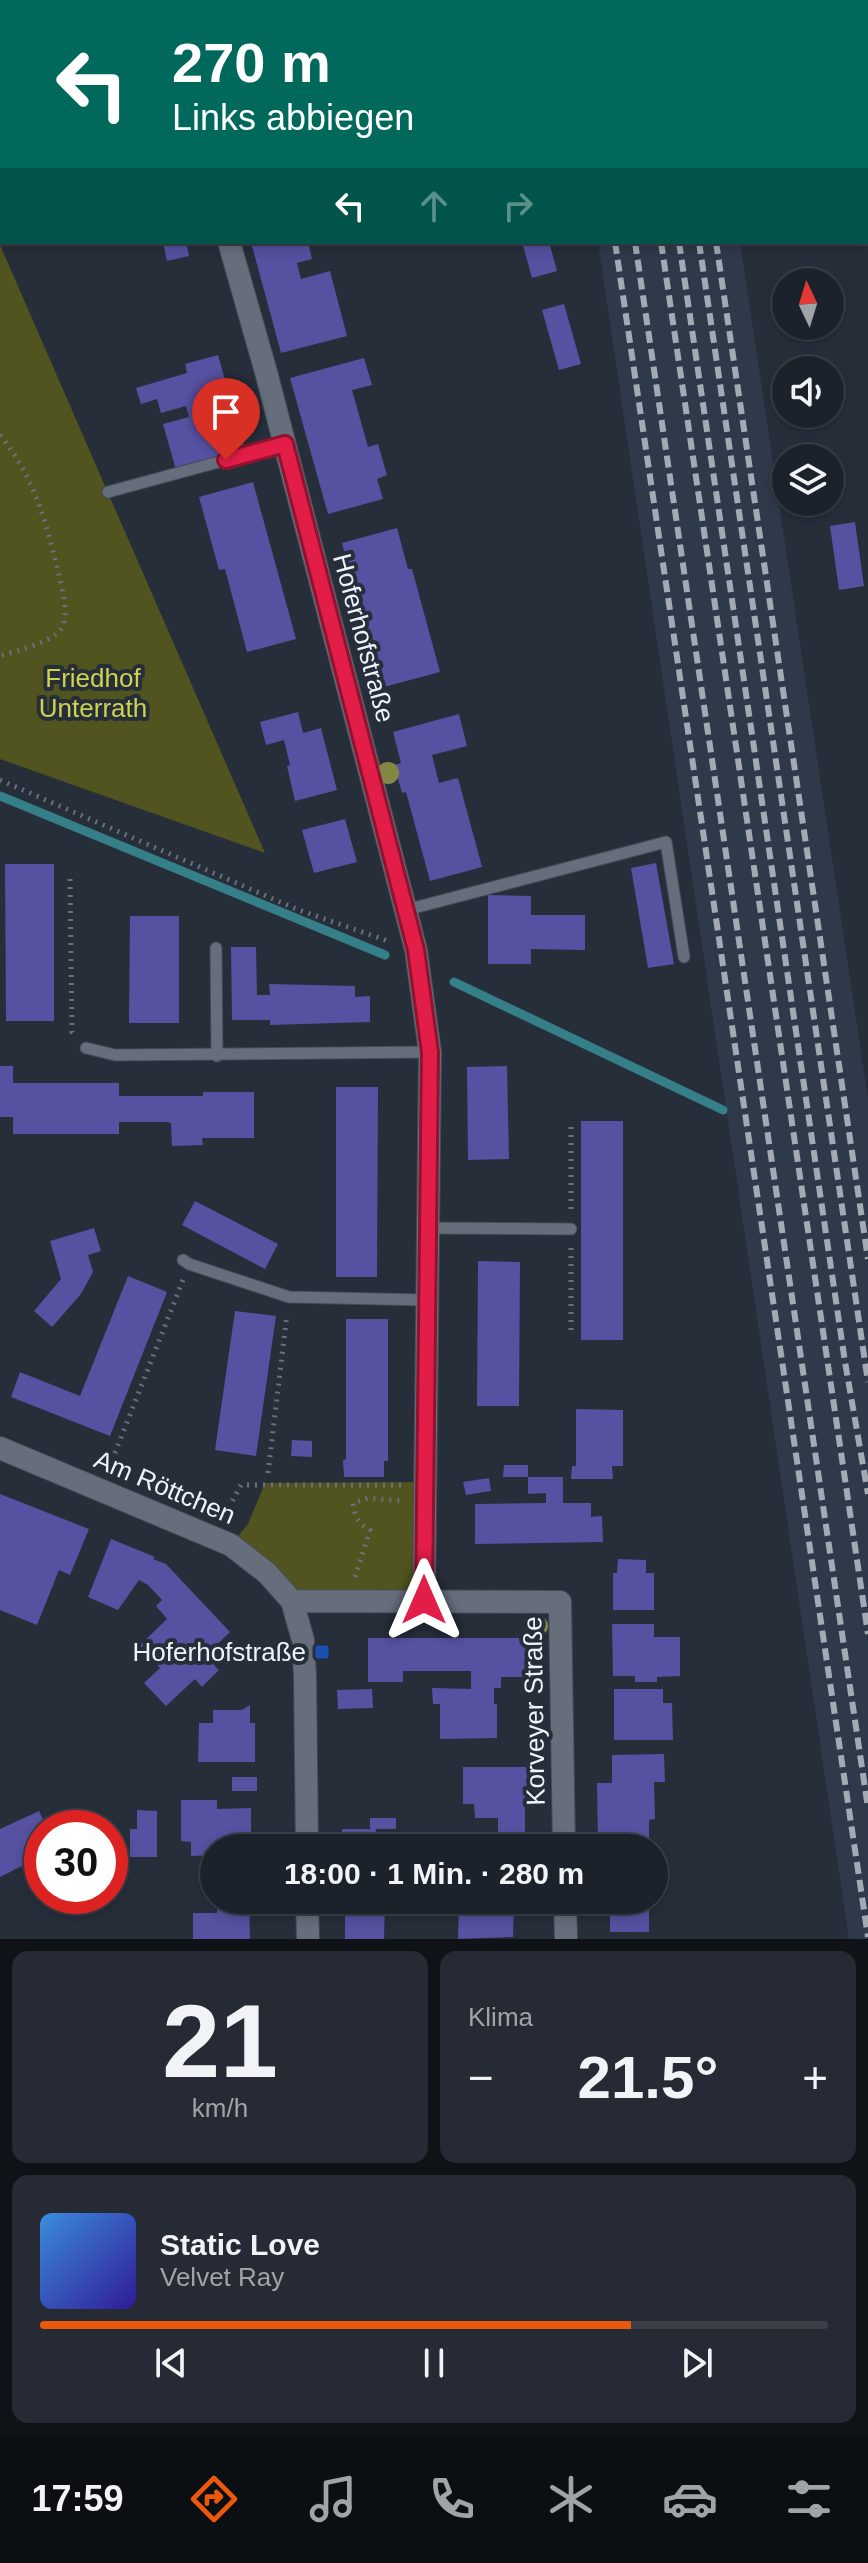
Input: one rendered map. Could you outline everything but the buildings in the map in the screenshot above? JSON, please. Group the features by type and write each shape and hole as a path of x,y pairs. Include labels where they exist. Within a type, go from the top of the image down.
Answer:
{"street":[{"name":"Hoferhofstraße","path":"230,244 285,444 416,950 430,1052 424,1600"},
{"name":"Am Röttchen","path":"0,1448 231,1545 267,1573 292,1601"},
{"name":"Korveyer Straße","path":"292,1601 560,1602 564,1834"},
{"path":"292,1601 303,1640 307,1834"},
{"path":"307,1914 308,1939"},
{"path":"565,1914 566,1939"}],"lane":[{"path":"108,492 285,444"},
{"path":"406,910 666,842 684,957"},
{"path":"216,948 217,1056"},
{"path":"86,1048 115,1055 430,1052"},
{"path":"427,1228 571,1229"},
{"path":"186,1262 289,1297 426,1300"}],"path":[{"path":"0,435 27,477 47,523 65,598 63,622 53,637 0,656"},
{"path":"0,780 296,909 416,950"},
{"path":"70,879 72,1032 86,1048"},
{"path":"101,1489 186,1262"},
{"path":"268,1473 289,1297"},
{"name":"Am Röttchen","path":"235,1497 241,1485 406,1485"},
{"path":"352,1601 352,1585 370,1530 354,1514 353,1503 368,1498 424,1501"}],"shaded area":[{"path":"598,244 740,244 772,456 772,516 781,516 868,1099 868,1939 849,1939"}],"green space":[{"name":"Friedhof Unterrath","path":"0,245 265,853 0,759"},
{"path":"424,1482 424,1600 292,1601 231,1545 248,1524 265,1483"}],"waterway":[{"path":"0,796 385,955"},
{"path":"454,982 723,1110"}],"railway":[{"path":"615,244 868,1937"},
{"path":"635,244 868,1808"},
{"path":"661,244 868,1634"},
{"path":"679,244 845,1362 868,1494"},
{"path":"699,244 868,1382"},
{"path":"716,244 868,1259"}],"place":[{"name":"Hoferhofstraße","path":"322,1652"}],"route":[{"path":"226,460 285,444 416,950 430,1052 424,1600"}]}
